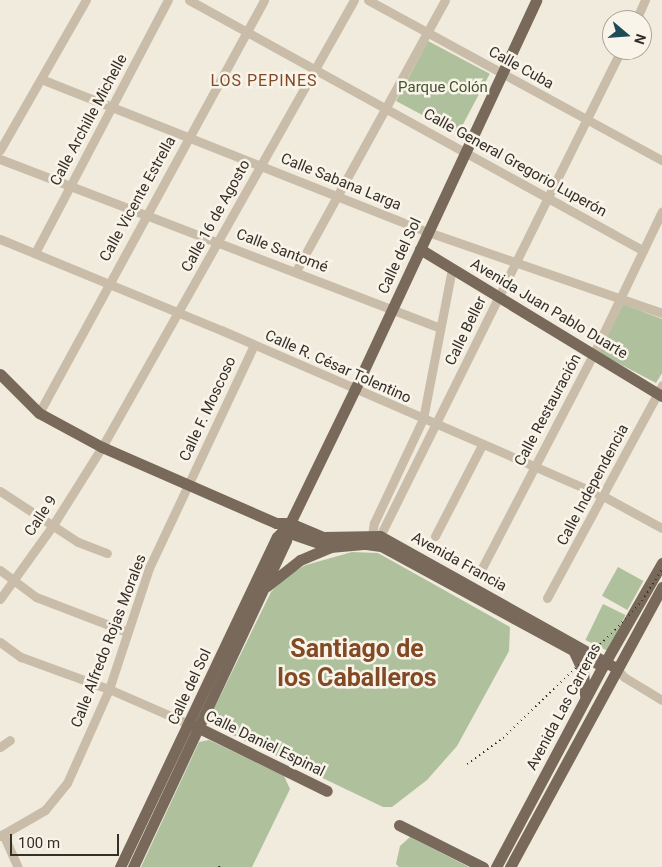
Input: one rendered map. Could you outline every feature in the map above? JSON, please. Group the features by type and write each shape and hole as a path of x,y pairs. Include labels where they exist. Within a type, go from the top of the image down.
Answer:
{"main road":[{"name":"Calle del Sol","path":"133,867 284,527 355,389 536,0"},
{"name":"Avenida Juan Pablo Duarte","path":"420,249 660,391"},
{"path":"0,374 39,412 102,447 330,547"},
{"name":"Calle del Sol","path":"120,867 194,726 260,593 284,527"},
{"path":"284,527 323,537 374,540"},
{"path":"260,593 295,562 330,547 374,540"},
{"name":"Avenida Francia","path":"374,540 574,652 605,663"},
{"name":"Avenida Francia","path":"374,540 615,670"},
{"name":"Avenida Las Carreras","path":"496,867 585,699 662,563"},
{"name":"Avenida Las Carreras","path":"510,867 615,670 662,587"},
{"path":"574,652 585,678 585,699"},
{"name":"Calle Daniel Espinal","path":"194,726 327,791"},
{"path":"399,825 483,867"}],"street":[{"path":"0,150 86,0"},
{"name":"Calle Archille Michelle","path":"35,253 168,0"},
{"name":"Calle General Gregorio Luperón","path":"189,0 387,106 642,250"},
{"name":"Calle Vicente Estrella","path":"39,412 145,214 264,0"},
{"name":"Calle 16 de Agosto","path":"102,447 354,0"},
{"name":"Calle Cuba","path":"368,0 662,160"},
{"path":"296,270 445,0"},
{"name":"Calle Beller","path":"374,540 436,425 498,296 588,120 616,60"},
{"name":"Calle Sabana Larga","path":"41,79 428,232 662,313"},
{"name":"Calle Santomé","path":"0,159 296,270 440,328"},
{"name":"Calle Restauración","path":"482,568 532,467 594,353 619,297 662,211"},
{"name":"Calle R. César Tolentino","path":"0,239 254,345 423,420 602,496 662,528"},
{"path":"374,540 423,420 452,269"},
{"name":"Calle F. Moscoso","path":"188,485 254,345"},
{"name":"Calle Independencia","path":"547,598 660,391"},
{"path":"436,536 482,445"},
{"name":"Calle 9","path":"0,599 53,525 102,447"},
{"name":"Calle Alfredo Rojas Morales","path":"2,835 45,810 58,798 109,688 149,568 188,485"},
{"path":"0,491 78,542 107,553"},
{"path":"0,570 45,601 127,632"},
{"path":"0,642 21,657 109,688 194,726"},
{"path":"615,670 662,700"},
{"path":"0,747 10,740"},
{"path":"2,835 18,867"}],"green space":[{"name":"Parque Colón","path":"428,41 490,74 458,134 396,101"},
{"path":"623,304 662,319 662,373 656,383 599,353"},
{"path":"352,552 378,553 510,627 509,651 457,746 427,780 392,807 383,807 214,726 210,717 271,592 287,575 306,565"},
{"path":"618,567 643,581 627,610 602,596"},
{"path":"603,604 625,615 608,651 585,640"},
{"path":"209,740 284,776 290,789 252,867 141,867 199,742"},
{"path":"410,837 469,867 399,867 396,864 400,846"}],"railway":[{"path":"467,764 503,738 615,630 642,601 662,569"}],"district":[{"name":"LOS PEPINES","path":"264,81"},
{"name":"Santiago de los Caballeros","path":"357,664"}]}
